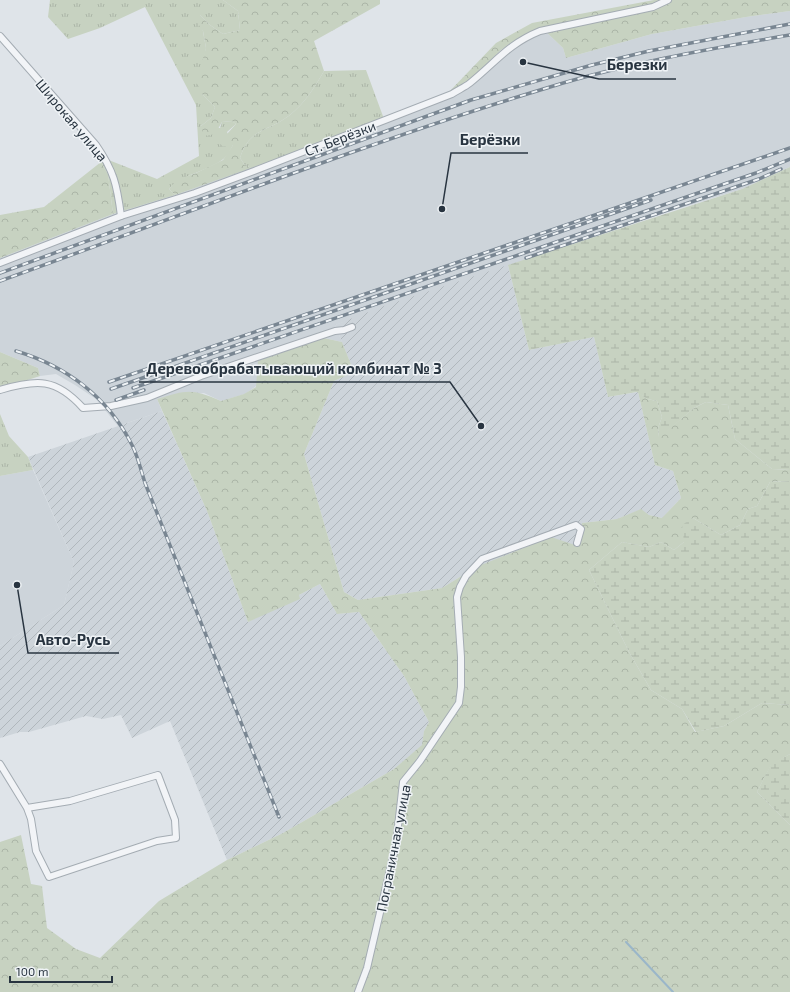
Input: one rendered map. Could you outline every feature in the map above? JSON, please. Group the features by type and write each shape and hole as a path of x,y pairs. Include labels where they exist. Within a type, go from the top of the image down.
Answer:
{"street":[{"name":"Ст. Берёзки","path":"0,263 121,216 195,193 452,94 470,83 502,52 530,35 540,31 653,7 668,0"},
{"name":"Широкая улица","path":"0,36 96,145 106,160 116,182 121,216"},
{"path":"0,390 40,382 50,383 76,400 84,408 111,406 147,398 208,373 335,331 352,327"},
{"name":"Пограничная улица","path":"358,992 367,968 393,858 403,782 420,761 459,703 461,687 461,657 457,608 460,587 475,565 482,559 576,526 581,529 577,543"},
{"path":"0,764 27,808 31,819 36,850 49,877 157,841 176,838 174,820 158,775 70,801 27,808"}],"shaded area":[{"path":"790,11 790,167 742,189 668,212 335,325 342,342 324,338 245,394 221,401 204,393 157,399 162,411 118,426 96,399 75,385 56,374 40,376 38,368 0,352 0,258 113,214 175,195 447,94 468,82 501,50 516,40 542,28 563,48 566,58 652,34 746,17"},
{"path":"508,265 529,350 594,337 608,397 638,392 655,465 673,471 681,498 662,518 649,515 640,510 617,519 582,523 578,546 476,567 442,588 358,600 344,592 304,454 334,381 354,372 335,325 384,306"},
{"path":"162,411 207,511 248,622 320,584 337,614 359,612 404,676 429,722 424,731 423,745 394,769 283,833 227,860 170,721 132,738 121,715 103,719 86,716 29,732 20,732 0,738 0,646 64,605 74,562 28,457"},
{"path":"33,470 74,562 64,605 0,646 0,476"}],"green space":[{"path":"50,0 223,0 238,11 240,30 223,34 210,25 200,15 206,48 203,64 202,94 215,107 211,118 201,126 220,128 222,122 232,121 236,124 227,132 233,145 225,157 215,164 187,176 175,184 169,189 175,195 113,214 108,174 101,162 106,159 157,179 199,156 196,105 145,7 100,28 68,39 48,17"},
{"path":"223,0 380,0 380,4 314,41 324,71 309,95 295,111 260,132 249,141 240,158 244,164 251,168 175,195 169,189 177,180 223,160 233,145 224,147 219,143 236,124 232,121 222,122 215,134 204,136 201,126 211,118 215,107 202,94 196,83 206,48 203,31 194,18 200,15 210,25 223,34 240,30 238,11"},
{"path":"654,0 790,0 790,11 746,17 652,34 566,58 563,48 542,28 516,40 501,50 468,82 447,94 496,43 532,23"},
{"path":"366,70 384,119 251,168 244,164 240,158 249,141 260,132 295,111 309,95 324,71"},
{"path":"101,162 108,174 113,214 0,258 0,215 44,207"},
{"path":"790,167 790,470 772,469 735,439 728,405 706,402 694,408 659,438 658,428 662,417 657,401 647,399 637,392 608,397 594,337 529,350 508,265 742,189"},
{"path":"324,338 342,342 354,372 334,381 304,454 344,592 358,600 442,588 476,567 551,537 578,546 582,523 617,519 641,509 649,515 662,518 681,498 673,471 655,465 638,392 647,399 657,401 662,417 658,428 659,437 694,408 706,402 728,405 735,439 772,469 790,470 790,481 770,482 757,506 748,509 740,525 721,535 693,518 684,542 674,550 661,542 649,547 622,542 589,570 629,652 651,690 682,709 695,732 724,726 762,703 790,705 790,754 771,765 757,792 790,825 790,992 0,992 0,842 21,835 31,884 42,886 47,928 76,949 100,958 159,901 227,860 283,833 394,769 422,745 424,731 429,722 404,676 359,612 337,614 320,584 299,595 300,599 248,622 207,511 157,399 183,392 195,392 221,401 244,394 256,387 258,361"},
{"path":"0,352 38,368 40,376 0,389"},
{"path":"0,414 9,436 28,457 33,470 0,476"},
{"path":"790,481 790,705 762,703 724,726 696,732 682,709 651,690 629,652 589,570 622,542 649,547 661,542 674,550 684,542 682,525 693,518 721,535 740,525 748,509 757,506 770,482"},
{"path":"790,754 790,825 757,792 771,764"}],"waterway":[{"path":"626,942 673,992"}],"railway":[{"path":"0,273 471,100 592,65 649,51 790,24"},
{"path":"0,281 342,156 550,87 579,78 639,64 699,51 790,35"},
{"path":"109,382 790,148"},
{"path":"133,388 756,173 790,159"},
{"path":"526,258 759,179 781,169"},
{"path":"111,389 651,200"},
{"path":"16,351 52,365 84,386 111,412 132,445 145,483 279,817"},
{"path":"116,400 144,390"}],"place":[{"name":"Березки","path":"523,62"},
{"name":"Берёзки","path":"442,209"},
{"name":"Деревообрабатывающий комбинат № 3","path":"481,426"},
{"name":"Авто-Русь","path":"17,585"}]}
